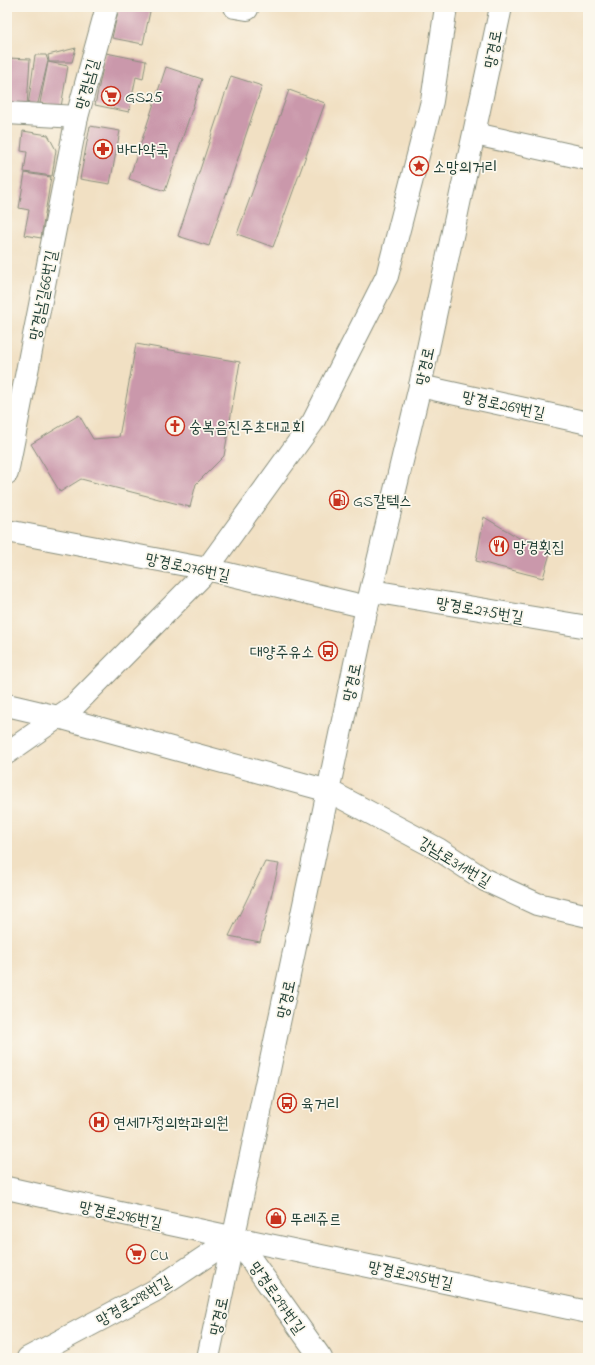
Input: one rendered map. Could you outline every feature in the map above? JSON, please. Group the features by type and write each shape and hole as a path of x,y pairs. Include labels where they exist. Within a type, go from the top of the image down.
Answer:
{"street":[{"name":"망경남길","path":"7,114 77,117 107,7"},
{"path":"432,7 442,33"},
{"path":"7,754 74,706 207,569 313,422 387,276 432,101 446,7"},
{"name":"망경로","path":"208,1358 235,1237 369,599 420,386 475,134 500,7"},
{"name":"망경남길66번길","path":"7,473 77,117"},
{"path":"475,134 588,159"},
{"name":"망경로269번길","path":"420,386 588,423"},
{"name":"망경로276번길","path":"7,531 369,599"},
{"name":"망경로275번길","path":"369,599 588,627"},
{"name":"강남로311번길","path":"7,705 58,717 329,791 438,849 484,880 537,904 588,916"},
{"name":"망경로296번길","path":"7,1188 151,1221 235,1237"},
{"name":"망경로295번길","path":"235,1237 588,1312"},
{"name":"망경로298번길","path":"28,1358 154,1291 235,1237"},
{"name":"망경로297번길","path":"235,1237 321,1358"}],"building":[{"path":"119,7 151,7 143,44 112,38"},
{"path":"76,48 72,62 49,62 48,55"},
{"path":"106,53 146,61 143,79 136,77 129,112 95,105"},
{"path":"35,55 46,55 48,61 38,103 28,106"},
{"path":"7,58 30,59 27,106 7,105"},
{"path":"48,62 68,66 61,107 40,103"},
{"path":"166,67 202,79 165,191 129,179"},
{"path":"231,76 262,86 209,246 178,236"},
{"path":"289,90 325,103 273,247 237,234"},
{"path":"90,126 120,131 110,184 80,179"},
{"path":"23,131 48,135 56,150 52,176 24,172 27,152 21,151"},
{"path":"25,173 51,177 41,238 24,235 29,210 19,208"},
{"name":"숭복음진주초대교회","path":"136,344 240,362 224,456 196,484 190,507 81,479 60,492 31,444 79,415 93,439 119,437"},
{"path":"484,517 519,538 552,546 543,578 476,561"},
{"path":"265,862 279,864 260,942 229,936"}],"place":[{"name":"GS25","path":"111,96"},
{"name":"바다약국","path":"103,149"},
{"name":"소망의거리","path":"419,166"},
{"name":"숭복음진주초대교회","path":"175,426"},
{"name":"GS칼텍스","path":"339,500"},
{"name":"망경횟집","path":"499,546"},
{"name":"대양주유소","path":"328,651"},
{"name":"육거리","path":"287,1103"},
{"name":"연세가정의학과의원","path":"99,1122"},
{"name":"뚜레쥬르","path":"276,1218"},
{"name":"CU","path":"136,1254"}]}
